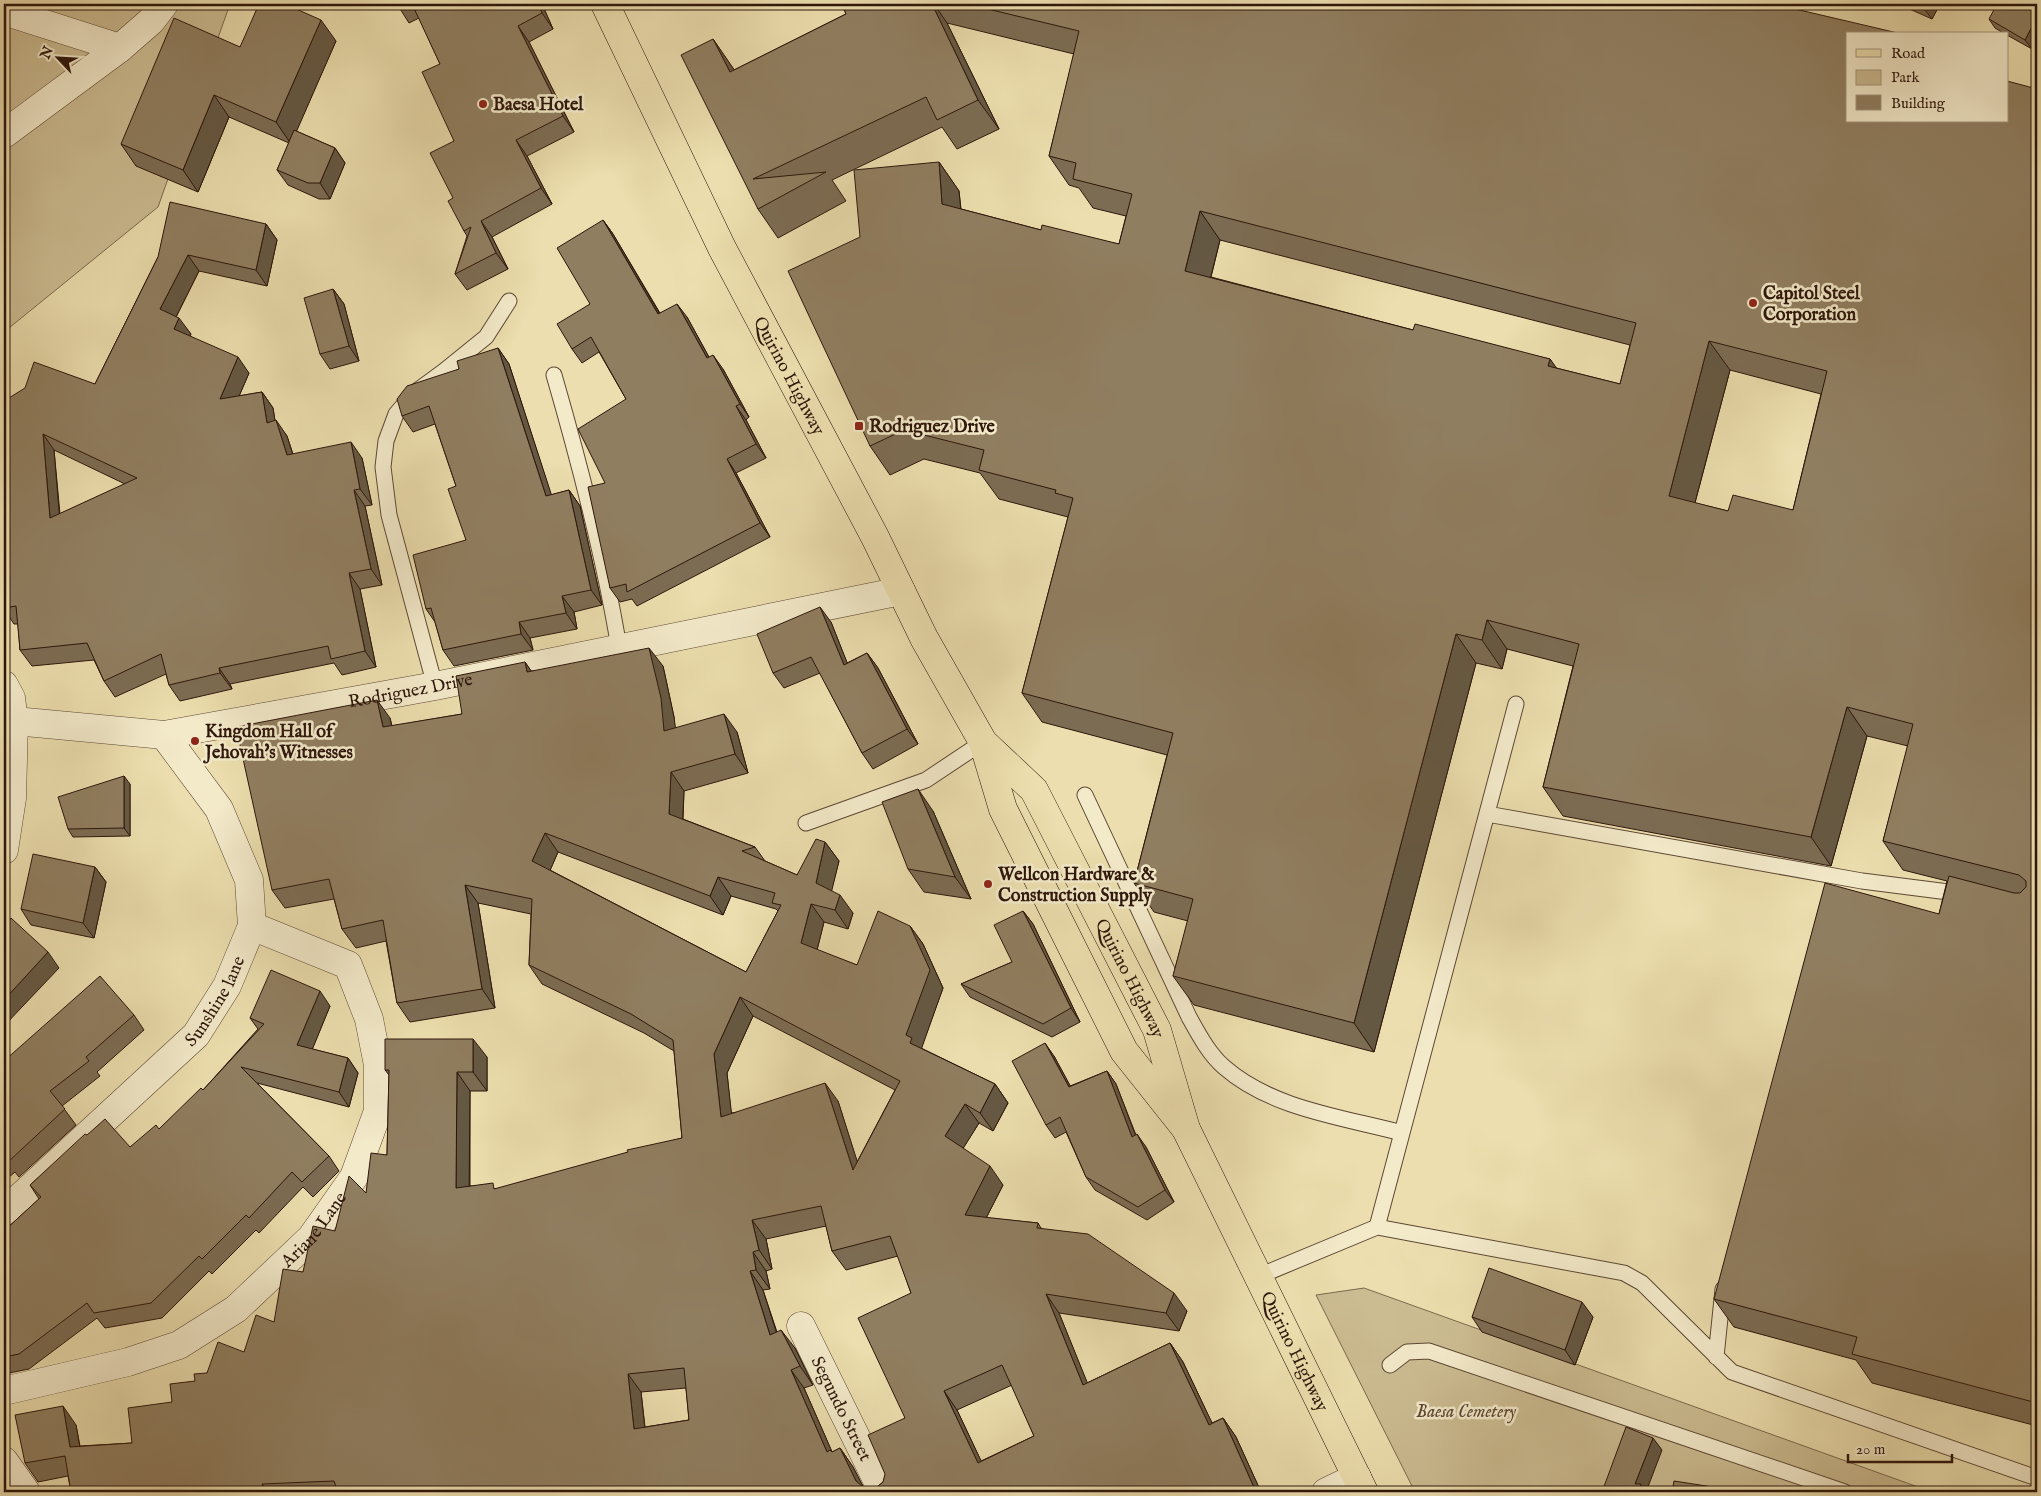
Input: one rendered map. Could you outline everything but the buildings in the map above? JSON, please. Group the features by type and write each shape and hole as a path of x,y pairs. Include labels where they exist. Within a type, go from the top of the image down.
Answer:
{"main road":[{"name":"Quirino Highway","path":"605,4 722,248 875,537 924,638 983,742 1003,809 1124,1052 1186,1129"},
{"name":"Quirino Highway","path":"983,742 1034,790 1157,1030 1186,1129 1360,1485"}],"street":[{"path":"4,134 120,48 151,21 164,4"},
{"path":"4,11 120,48"},
{"name":"Rodriguez Drive","path":"9,720 164,735 435,686 901,591"},
{"path":"4,685 11,698 9,720 12,798 4,850"},
{"name":"Sunshine lane","path":"4,1212 196,1036 227,986 252,926 249,880 219,809 164,735"},
{"name":"Ariane Lane","path":"4,1391 128,1362 178,1346 236,1309 311,1238 354,1177 378,1111 378,1065 369,1018 348,965 252,926"},
{"name":"Segundo Street","path":"801,1326 883,1492"},
{"path":"4,1462 26,1492"},
{"path":"1326,1492 1360,1485"}],"lane":[{"path":"435,686 389,516 384,467 386,441 396,414 414,393 444,372 486,337 508,301"},
{"path":"554,375 578,458 613,610 619,648"},
{"path":"1377,1227 1516,704"},
{"path":"806,823 926,780 983,742"},
{"path":"1085,795 1189,1017 1205,1045 1223,1066 1251,1088 1283,1102 1402,1133"},
{"path":"1487,814 1827,880 1976,896"},
{"path":"1259,1276 1377,1227 1624,1273 1642,1283 1732,1372 2037,1478"},
{"path":"1716,1357 1726,1278"},
{"path":"1390,1364 1407,1352 1429,1351 1845,1492"}],"green space":[{"path":"4,4 230,4 158,207 4,332"},
{"name":"Baesa Cemetery","path":"1364,1288 1932,1492 1415,1492 1316,1295"}],"place":[{"name":"Baesa Hotel","path":"483,104"},
{"name":"Capitol Steel Corporation","path":"1753,303"},
{"name":"Rodriguez Drive","path":"859,426"},
{"name":"Kingdom Hall of Jehovah's Witnesses","path":"195,741"},
{"name":"Wellcon Hardware & Construction Supply","path":"988,884"}]}
